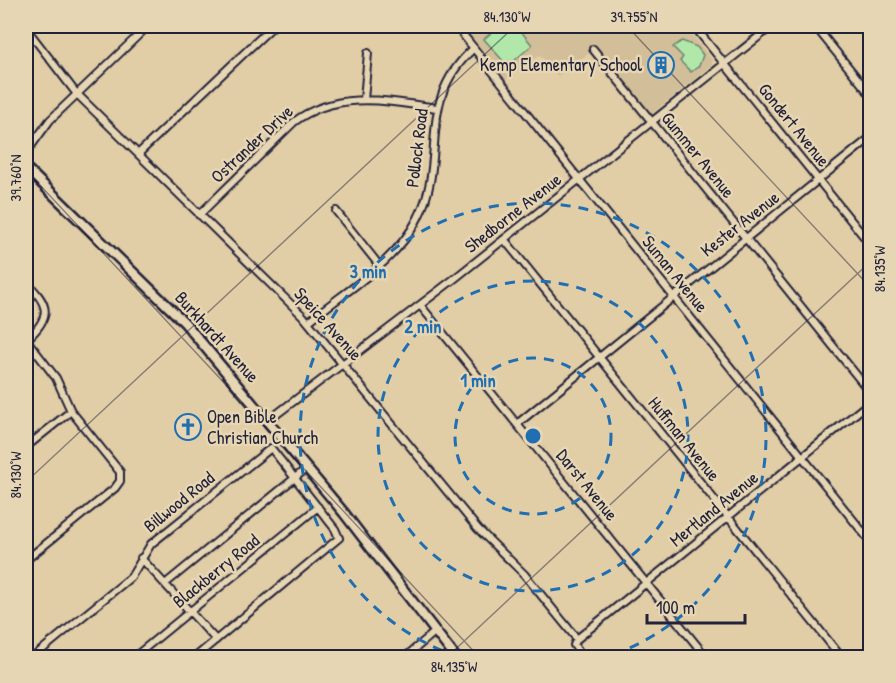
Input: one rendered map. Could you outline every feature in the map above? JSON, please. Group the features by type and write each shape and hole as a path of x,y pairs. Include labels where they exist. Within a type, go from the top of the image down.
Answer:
{"street":[{"path":"26,153 50,120 148,26"},
{"path":"138,154 273,26"},
{"name":"Suman Avenue","path":"456,26 870,541"},
{"name":"Gondert Avenue","path":"694,26 870,244"},
{"name":"Shedborne Avenue","path":"268,420 420,305 772,26"},
{"path":"815,26 870,92"},
{"name":"Speice Avenue","path":"26,28 76,93 308,322 478,529 524,574 577,639 574,645 583,657"},
{"name":"Pollock Road","path":"308,322 379,265 410,232 424,205 430,182 437,108 452,71 474,48"},
{"name":"Gummer Avenue","path":"593,49 870,393"},
{"path":"364,100 368,53"},
{"name":"Ostrander Drive","path":"199,215 303,116 325,105 364,100 437,108"},
{"name":"Kester Avenue","path":"517,424 673,296 820,181 870,138"},
{"name":"Burkhardt Avenue","path":"26,168 185,323 307,468 456,657"},
{"path":"336,211 379,265"},
{"name":"Huffman Avenue","path":"504,239 842,657"},
{"path":"26,282 43,302 45,313 38,329 26,339 56,378 71,411 118,470 120,481 115,488 26,560"},
{"name":"Darst Avenue","path":"420,305 707,657"},
{"name":"Mertland Avenue","path":"577,639 870,402"},
{"path":"26,447 71,411"},
{"name":"Billwood Road","path":"32,657 130,577 151,544 268,449 273,449 292,478"},
{"path":"165,584 307,468"},
{"path":"194,657 338,539 335,530 318,507 292,478"},
{"name":"Blackberry Road","path":"133,657 318,507"},
{"path":"141,558 216,640"},
{"path":"404,657 436,631"}],"shaded area":[{"path":"463,26 685,26 712,60 712,65 643,121 589,53 558,76 540,55 506,79"}],"green space":[{"path":"511,26 520,30 532,45 514,61 504,62 484,39 498,27"},
{"path":"682,41 697,47 703,55 699,66 691,72 680,61 683,57 673,47"}],"place":[{"name":"Kemp Elementary School","path":"661,65"},
{"name":"Open Bible Christian Church","path":"188,427"}]}
